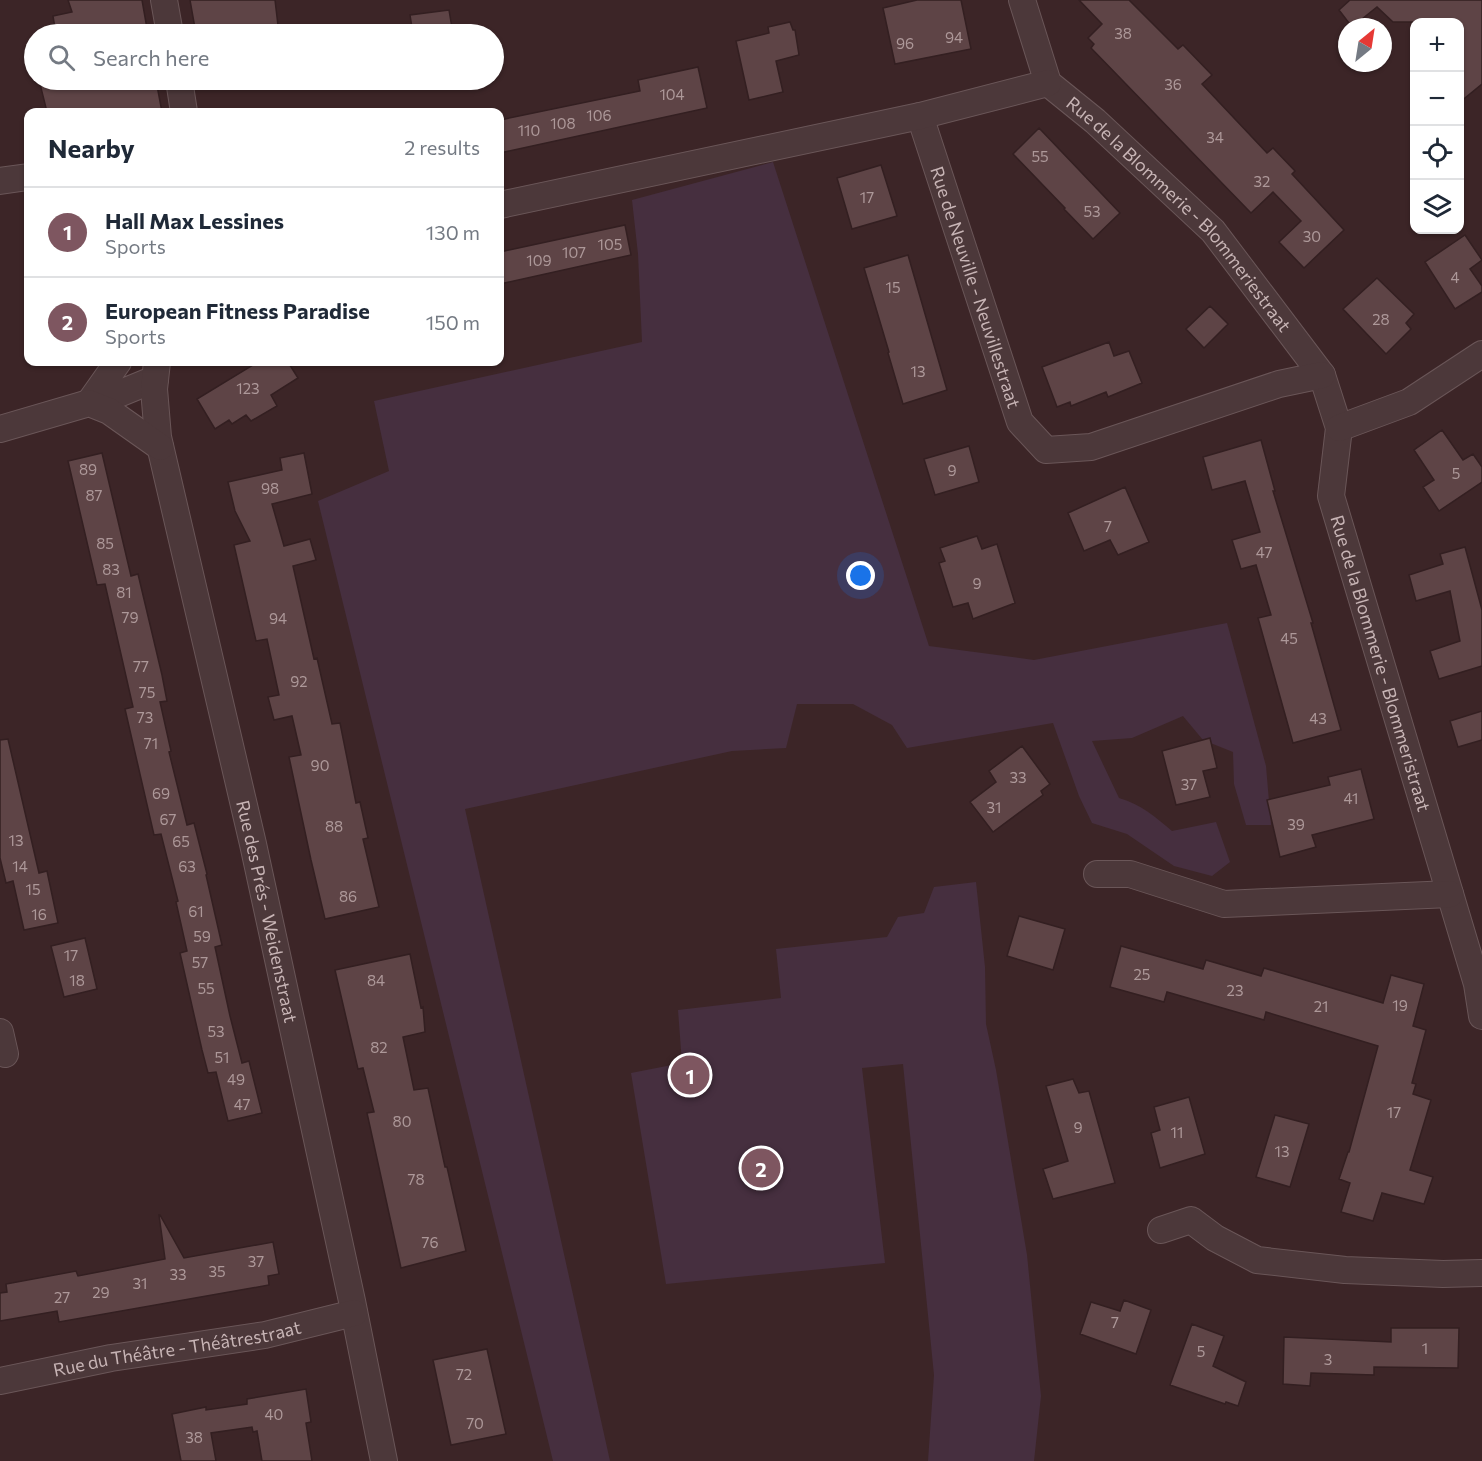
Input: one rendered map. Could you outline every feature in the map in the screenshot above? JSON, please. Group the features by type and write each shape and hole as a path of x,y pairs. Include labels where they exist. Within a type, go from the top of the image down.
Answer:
{"street":[{"path":"164,0 168,24"},
{"name":"Rue de la Blommerie - Blommeriestraat","path":"1022,0 1048,83 1095,121 1213,231 1322,375 1339,428"},
{"path":"504,204 921,116 1048,83"},
{"path":"181,90 183,108"},
{"name":"Rue de Neuville - Neuvillestraat","path":"921,116 1020,422 1046,450 1091,447 1279,384 1322,375"},
{"path":"0,181 24,178"},
{"path":"1339,428 1409,402 1482,354"},
{"path":"89,403 115,366"},
{"path":"0,429 116,395 156,370"},
{"name":"Rue des Prés - Weidenstraat","path":"156,370 155,399 160,447 253,844 384,1461"},
{"path":"89,403 109,411 160,447"},
{"name":"Rue de la Blommerie - Blommeristraat","path":"1339,428 1331,496 1477,984 1482,1016"},
{"path":"1097,874 1130,874 1224,904 1450,894"},
{"path":"1161,1230 1191,1220 1215,1238 1257,1260 1345,1270 1443,1274 1482,1273"},
{"name":"Rue du Théâtre - Théâtrestraat","path":"0,1381 111,1358 265,1335 354,1313"}],"shaded area":[{"path":"773,162 929,646 1034,660 1227,623 1266,766 1271,825 1246,825 1234,784 1233,752 1203,740 1183,716 1132,738 1092,741 1119,798 1141,808 1172,831 1216,822 1230,862 1212,876 1174,866 1127,834 1092,823 1079,796 1053,723 907,748 892,725 853,704 797,704 786,748 732,751 465,809 610,1461 553,1461 318,501 389,471 374,401 642,342 638,254 632,200"},
{"path":"976,882 985,967 986,1024 996,1070 1027,1255 1041,1396 1034,1461 928,1461 934,1375 903,1064 862,1068 885,1263 666,1284 631,1073 682,1063 678,1010 781,998 776,949 887,937 898,917 924,913 934,887"}],"building":[{"path":"68,0 142,0 146,24 54,24 53,16 72,12"},
{"path":"190,0 275,0 278,24 194,24"},
{"path":"917,0 961,0 971,49 895,64 883,8"},
{"path":"1079,0 1129,0 1178,49 1183,45 1212,75 1202,84 1267,153 1273,148 1295,171 1292,174 1344,230 1304,268 1279,242 1301,221 1273,192 1251,213 1091,48 1094,44 1088,38 1102,24"},
{"path":"1350,0 1482,0 1482,84 1464,99 1464,18 1410,18 1410,22 1393,22 1392,18 1389,18 1377,7 1363,18 1345,18 1339,10"},
{"path":"449,10 451,24 411,24 410,15"},
{"path":"790,22 795,30 799,55 776,61 783,92 749,100 736,41 769,33 768,27"},
{"path":"698,67 707,108 504,152 504,119 640,91 638,80"},
{"path":"42,90 158,90 161,108 46,108"},
{"path":"1039,128 1120,213 1093,239 1013,154"},
{"path":"881,165 897,216 852,229 837,178"},
{"path":"625,225 631,255 504,283 504,251"},
{"path":"1465,235 1482,260 1470,269 1482,286 1482,292 1455,309 1425,262"},
{"path":"908,255 947,390 903,404 864,268"},
{"path":"1377,278 1414,314 1406,323 1411,329 1386,354 1343,309"},
{"path":"1210,306 1228,324 1204,348 1186,329"},
{"path":"1109,342 1114,356 1129,351 1142,383 1108,397 1106,392 1071,406 1070,402 1057,407 1042,367"},
{"path":"251,366 290,366 298,378 271,395 277,406 251,421 246,415 232,424 229,420 215,429 197,399"},
{"path":"1442,430 1463,460 1473,454 1482,467 1482,482 1439,511 1423,487 1434,480 1414,450"},
{"path":"1261,440 1275,491 1273,491 1313,623 1311,623 1341,730 1293,743 1258,618 1271,615 1256,565 1241,569 1232,540 1260,532 1245,481 1212,490 1203,457"},
{"path":"969,446 979,482 935,495 924,459"},
{"path":"102,453 131,576 138,574 162,675 167,701 160,702 171,751 169,752 187,825 194,823 207,874 222,945 215,947 230,1016 242,1063 249,1061 262,1113 228,1121 216,1072 208,1073 202,1050 180,953 187,951 176,902 178,901 161,834 154,835 125,709 133,707 105,584 97,585 68,461"},
{"path":"304,453 312,494 272,504 284,546 310,539 316,560 293,566 314,659 317,658 332,724 340,723 356,803 360,802 368,838 363,839 379,907 325,919 289,757 301,755 292,716 274,720 268,697 279,695 267,639 256,641 234,545 250,541 235,511 228,482 282,470 280,458"},
{"path":"1125,487 1149,542 1118,555 1110,540 1084,551 1068,513"},
{"path":"977,536 982,549 997,544 1015,603 973,619 968,603 953,607 939,563 945,561 940,548"},
{"path":"1465,547 1482,610 1482,666 1439,679 1430,651 1460,641 1450,591 1416,601 1409,575 1443,564 1440,554"},
{"path":"1482,711 1482,740 1458,747 1450,721"},
{"path":"1210,738 1217,768 1203,771 1210,797 1176,805 1162,751"},
{"path":"8,739 39,873 47,871 58,923 24,930 13,881 6,883 0,858 0,740"},
{"path":"1022,746 1050,784 1041,791 1043,795 993,832 970,802 996,782 989,771"},
{"path":"1361,769 1374,819 1312,835 1316,847 1280,857 1267,800 1330,785 1328,777"},
{"path":"1019,916 1065,929 1053,970 1007,956"},
{"path":"85,938 97,989 64,997 51,946"},
{"path":"1121,946 1203,969 1206,960 1261,976 1264,968 1383,1003 1391,975 1424,984 1413,1026 1426,1030 1412,1083 1416,1084 1413,1094 1431,1100 1410,1170 1433,1177 1424,1204 1382,1193 1373,1221 1341,1212 1350,1183 1339,1179 1349,1152 1378,1046 1266,1012 1264,1020 1167,992 1164,1002 1110,987"},
{"path":"410,954 421,1008 423,1007 425,1032 403,1037 414,1090 428,1088 466,1251 401,1268 367,1113 374,1112 363,1068 358,1069 335,970"},
{"path":"1073,1079 1079,1093 1089,1091 1115,1183 1053,1199 1043,1169 1068,1161 1046,1086"},
{"path":"1189,1097 1205,1154 1160,1168 1151,1133 1160,1130 1154,1107"},
{"path":"1275,1115 1309,1124 1290,1187 1256,1177"},
{"path":"159,1215 184,1258 273,1242 279,1274 268,1276 269,1285 59,1322 57,1311 0,1321 0,1293 7,1292 6,1284 76,1271 78,1276 165,1259"},
{"path":"1124,1300 1151,1310 1136,1354 1080,1334 1091,1302 1120,1311"},
{"path":"1192,1324 1224,1336 1213,1366 1246,1382 1238,1406 1226,1402 1225,1404 1170,1385"},
{"path":"1391,1328 1459,1328 1458,1368 1374,1367 1374,1375 1311,1373 1310,1386 1283,1384 1284,1337 1391,1342"},
{"path":"487,1349 506,1434 451,1445 433,1360"},
{"path":"306,1389 311,1422 306,1423 312,1461 262,1461 257,1431 253,1432 252,1427 211,1433 216,1461 181,1461 172,1414 206,1407 206,1410 247,1404 247,1399"}],"place":[{"name":"Hall Max Lessines","path":"690,1075"},
{"name":"European Fitness Paradise","path":"761,1168"}]}
